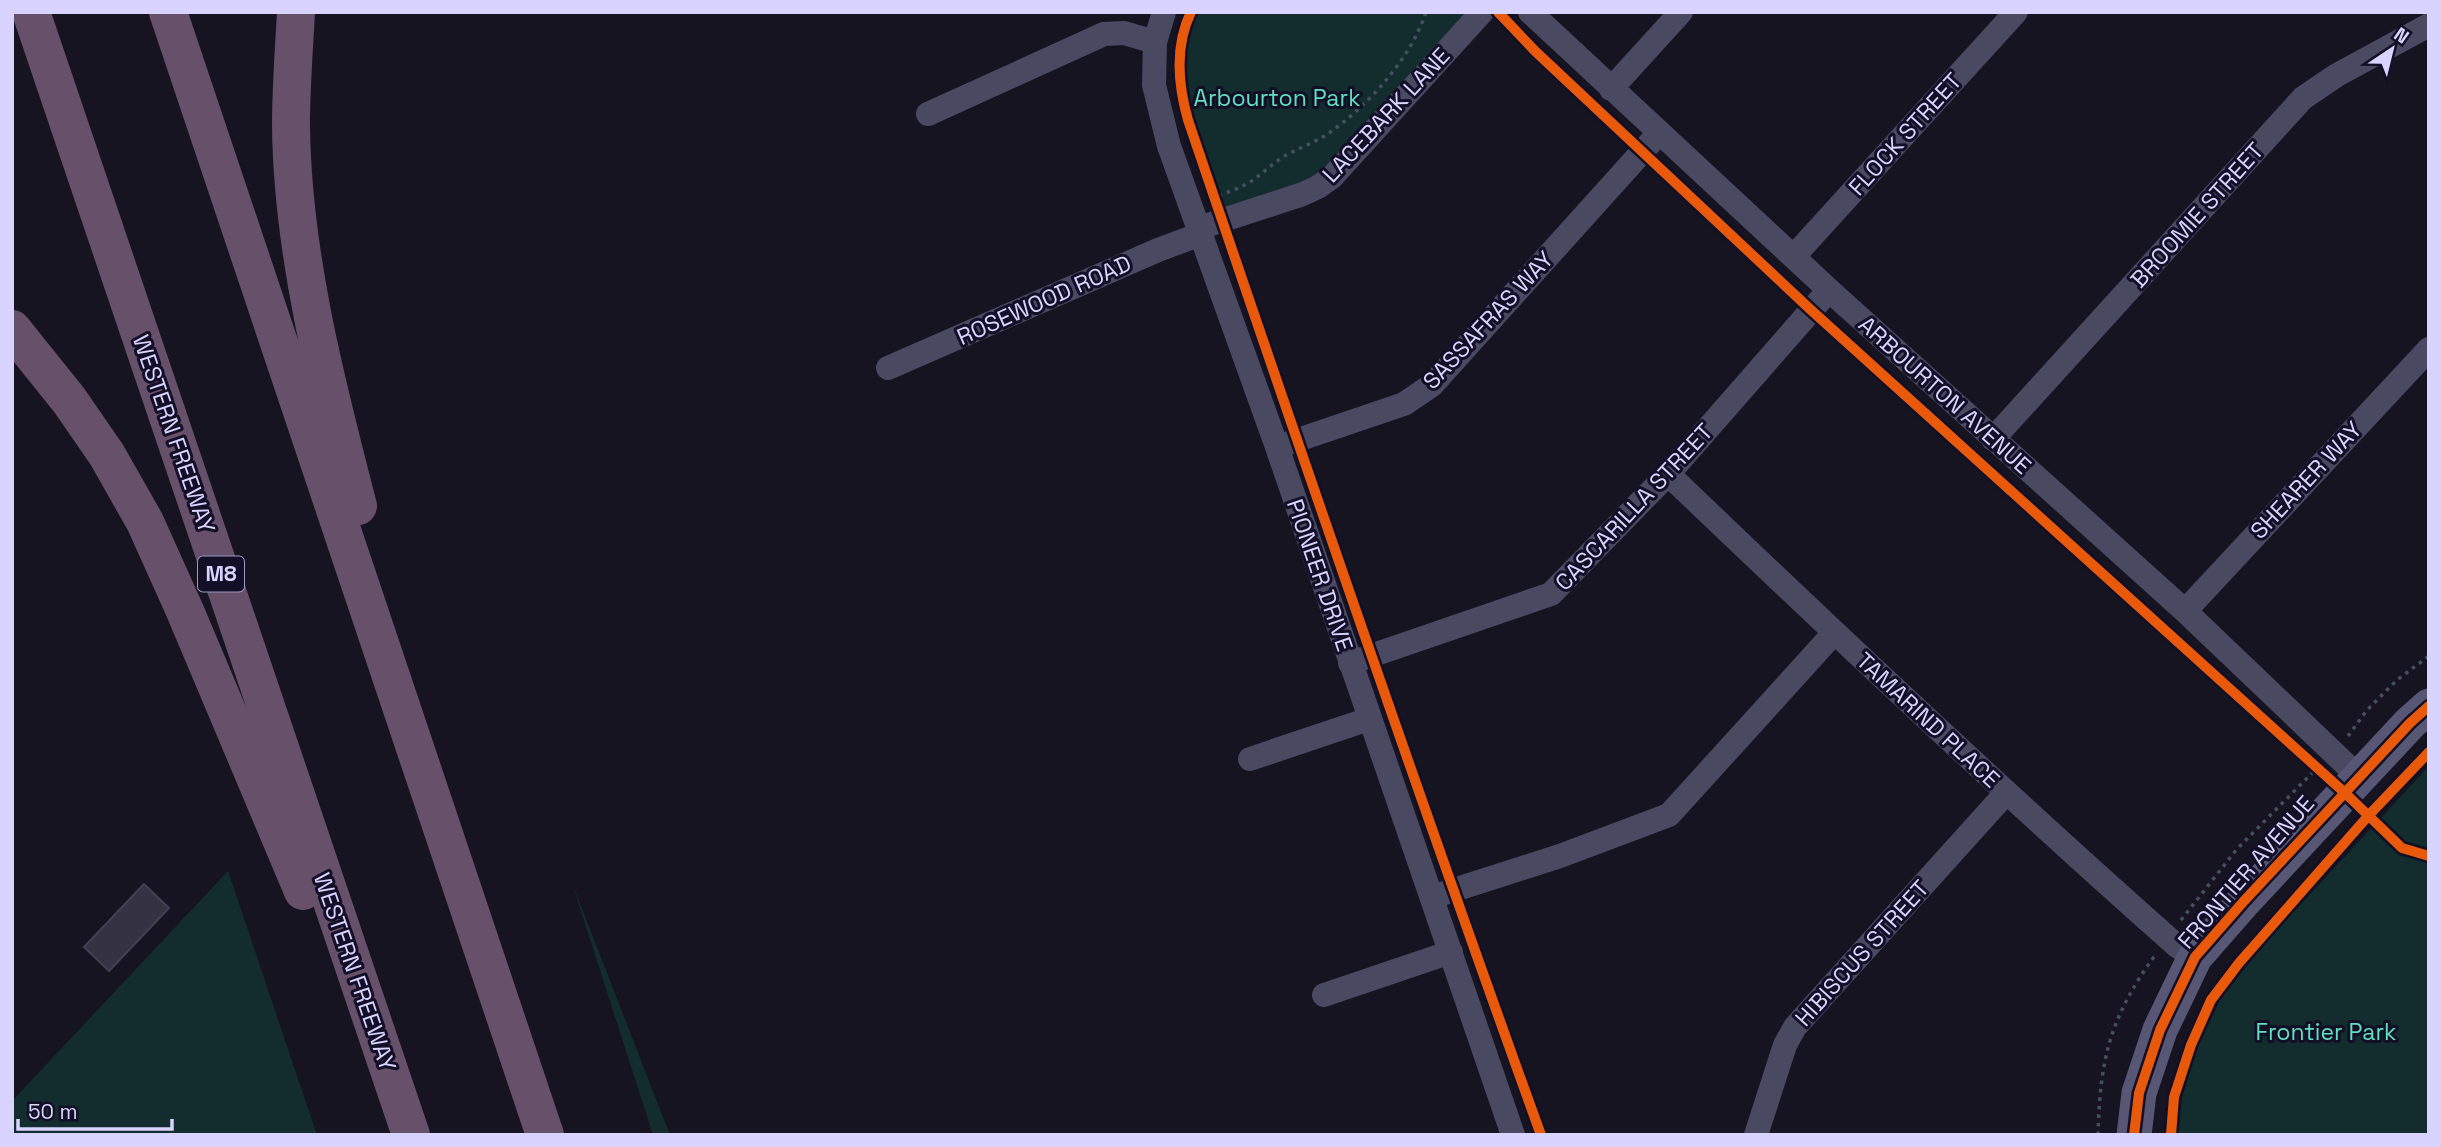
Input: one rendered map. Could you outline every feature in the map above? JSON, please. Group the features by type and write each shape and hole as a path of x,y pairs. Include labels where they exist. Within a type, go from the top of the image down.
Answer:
{"highway":[{"name":"WESTERN FREEWAY","path":"31,12 409,1135"},
{"path":"168,12 540,1122"},
{"path":"296,12 291,125 295,187 322,363 378,583 540,1122"},
{"path":"12,329 100,444 145,522 409,1135"}],"street":[{"name":"PIONEER DRIVE","path":"1164,12 1155,42 1154,85 1169,146 1277,447 1513,1135"},
{"name":"LACEBARK LANE","path":"1200,231 1303,194 1332,177 1482,12"},
{"name":"ARBOURTON AVENUE","path":"1530,12 1829,290 2185,611 2352,785"},
{"path":"1611,89 1681,12"},
{"name":"FLOCK STREET","path":"1794,256 2016,12"},
{"name":"BROOMIE STREET","path":"1993,439 2303,98 2337,75 2429,25"},
{"path":"928,114 1104,34 1124,33 1155,42"},
{"name":"SASSAFRAS WAY","path":"1277,447 1404,404 1432,385 1659,133"},
{"name":"ROSEWOOD ROAD","path":"887,368 1200,231"},
{"name":"CASCARILLA STREET","path":"1350,663 1551,594 1668,474 1829,290"},
{"name":"SHEARER WAY","path":"2185,611 2429,349"},
{"name":"TAMARIND PLACE","path":"1668,474 1834,634 2006,793 2177,946 2195,957"},
{"path":"1432,897 1560,856 1669,815 1834,634"},
{"name":"FRONTIER AVENUE","path":"2134,1135 2139,1093 2160,1030 2195,957 2352,785 2429,706"},
{"path":"1250,759 1369,719"},
{"name":"HIBISCUS STREET","path":"1756,1135 1785,1045 1795,1027 2006,793"},
{"path":"1324,995 1451,953"}],"path":[{"path":"1215,198 1253,180 1280,159 1325,135 1357,110 1373,95 1409,50 1421,30 1426,12"},
{"path":"1210,185 1224,221"},
{"path":"2307,759 2352,785"}],"green space":[{"name":"Arbourton Park","path":"1197,12 1470,12 1318,178 1225,212 1198,138 1187,89 1189,38"},
{"name":"Frontier Park","path":"2429,766 2429,1135 2178,1135 2182,1097 2196,1050 2220,1000 2260,948"},
{"path":"228,871 317,1135 12,1135 12,1101"},
{"path":"572,883 670,1135 653,1135"}],"building":[{"path":"144,884 169,908 109,971 84,947"}],"cycle path":[{"path":"1191,12 1182,39 1179,66 1188,120 1362,628 1541,1135"},
{"path":"1498,12 1535,51 1811,310 2345,793 2402,848 2429,856"},
{"path":"2134,1135 2139,1093 2160,1030 2195,957 2244,901 2429,706"},
{"path":"2171,1135 2174,1097 2191,1045 2211,1000 2239,963 2369,815 2429,752"}]}
